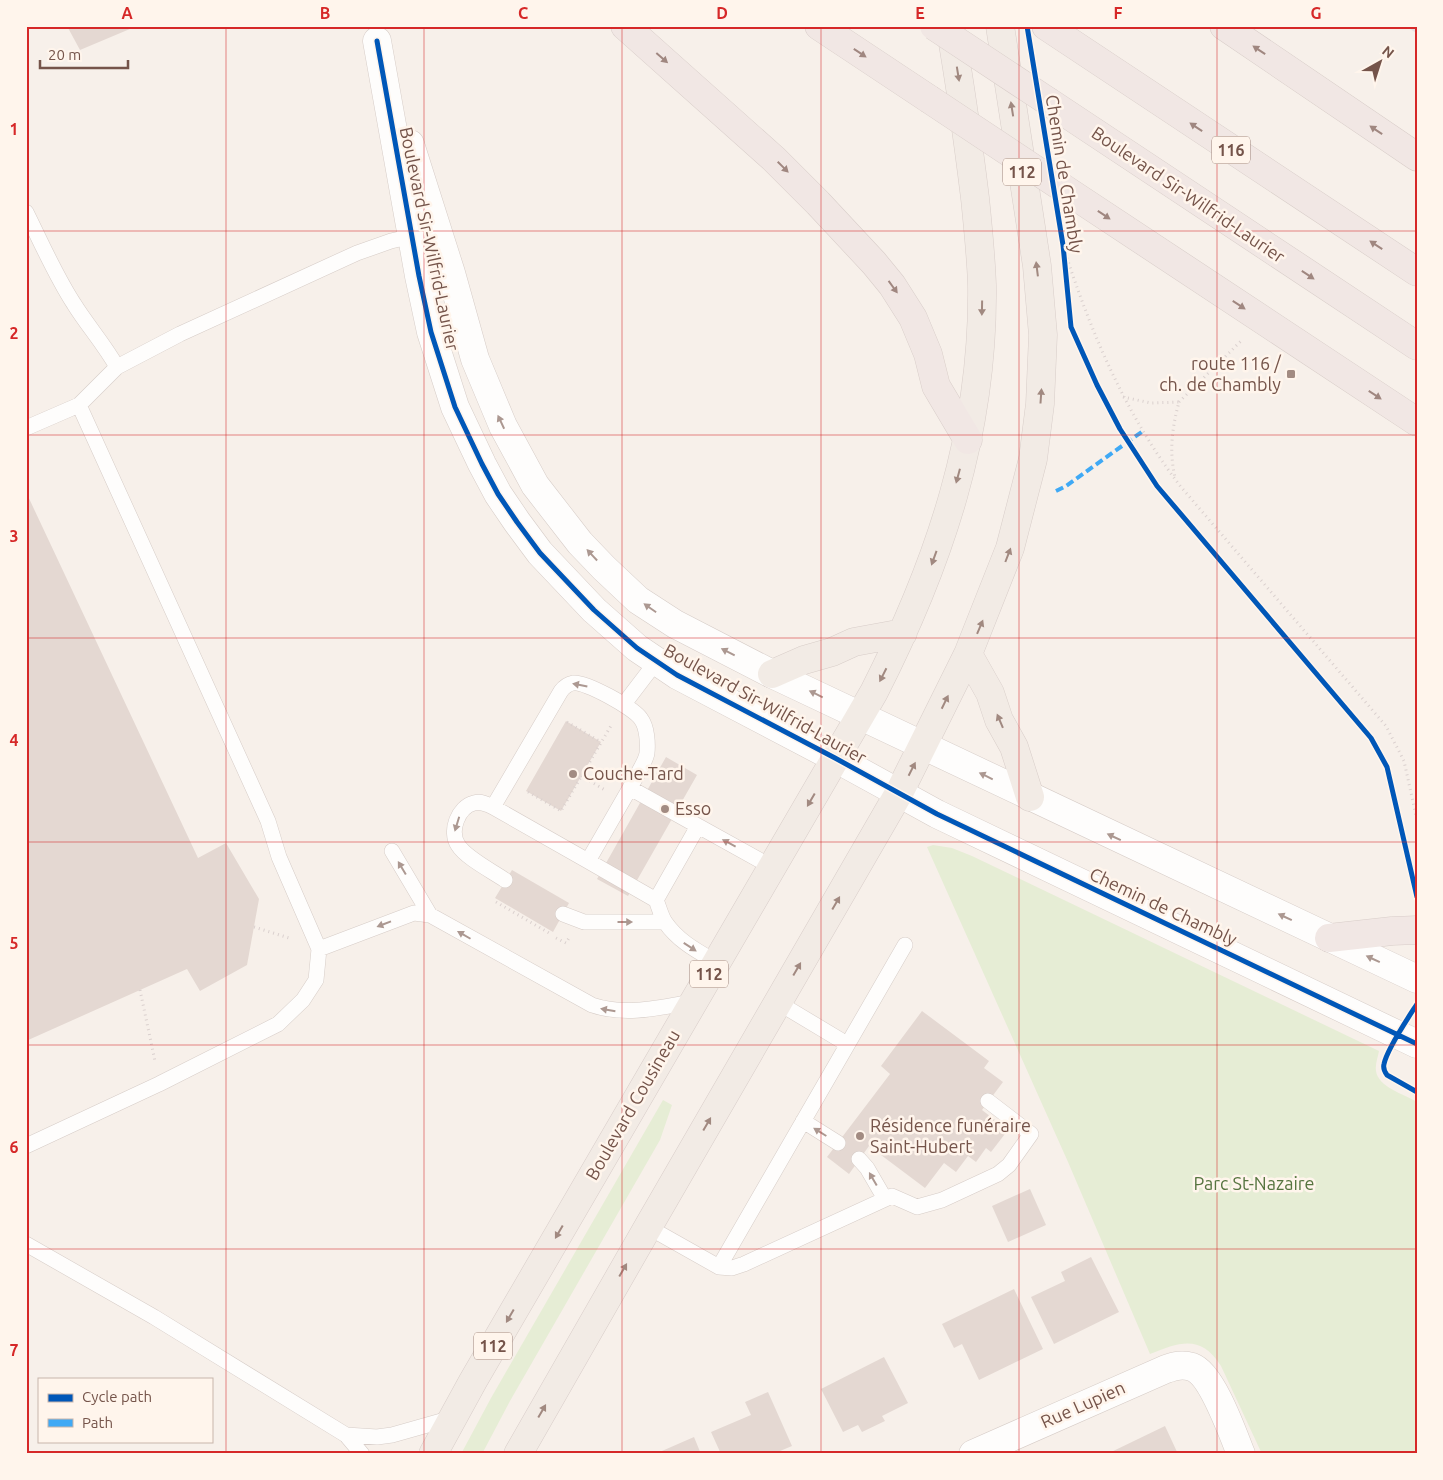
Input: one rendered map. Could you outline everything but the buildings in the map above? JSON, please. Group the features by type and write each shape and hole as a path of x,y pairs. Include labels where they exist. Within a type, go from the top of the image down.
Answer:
{"highway":[{"path":"625,26 774,159 874,263 892,285 913,318 928,354 936,386 968,440"},
{"path":"819,26 1417,422"},
{"name":"Boulevard Sir-Wilfrid-Laurier","path":"934,26 1417,346"},
{"name":"116","path":"1046,26 1417,272"},
{"path":"1224,26 1417,158"},
{"path":"1329,938 1417,930"}],"main road":[{"path":"772,674 854,642 903,633 925,583 941,537 968,440 979,362 982,309 981,259 972,170 950,26"},
{"name":"112","path":"518,1454 899,793 968,654 1010,548 1020,517 1033,459 1042,377 1043,335 1037,266 1000,26"},
{"name":"112","path":"836,758 874,692 903,633"},
{"path":"968,654 990,692 999,720 1014,747 1030,797"},
{"name":"Boulevard Cousineau","path":"433,1454 692,1002 836,758"}],"street":[{"name":"Boulevard Sir-Wilfrid-Laurier","path":"374,34 425,233 427,314 444,378 468,438 498,494 528,538 566,582 615,630 656,662 699,688 836,758 899,793"},
{"name":"Boulevard Sir-Wilfrid-Laurier","path":"425,233 452,273 475,360 489,396 518,455 535,485 557,515 604,568 638,600 675,624 772,674 924,745"},
{"path":"924,745 1417,980"},
{"name":"Chemin de Chambly","path":"899,793 969,830 1417,1044"},
{"name":"Rue Lupien","path":"973,1454 1166,1369 1180,1365 1194,1368 1203,1376 1214,1392 1242,1454"}],"lane":[{"path":"26,212 70,298 117,367"},
{"path":"26,428 79,405 117,367 180,334 357,253 391,241 425,233"},
{"path":"26,1146 160,1084 278,1024 303,1000 316,980 319,948 279,857 268,821 79,405"},
{"path":"624,704 656,662"},
{"path":"493,807 564,687 569,684 580,683 624,704 642,719 647,744 647,755 588,861"},
{"path":"630,788 772,867"},
{"path":"505,880 463,851 457,844 454,830 460,813 467,806 482,802 493,807 656,900 665,922 677,937 688,946 716,962"},
{"path":"656,900 698,826"},
{"path":"392,851 430,916"},
{"path":"319,948 414,913 430,916 592,1006 604,1010 634,1011 692,1002"},
{"path":"563,914 584,922 665,922"},
{"path":"718,1267 904,945"},
{"path":"777,1002 847,1044"},
{"path":"648,1226 718,1267 732,1268 892,1196 917,1207 942,1200 1003,1171 1031,1134 988,1102"},
{"path":"803,1121 838,1143"},
{"path":"860,1159 885,1199"},
{"path":"26,1244 154,1317 346,1435 362,1454"},
{"path":"346,1435 377,1437 392,1435 452,1418"}],"path":[{"path":"1065,254 1099,347 1123,397 1161,460 1386,726 1404,760 1417,820"},
{"path":"1176,480 1171,460 1173,425 1179,402 1241,341"},
{"path":"1123,397 1151,403 1179,402"},
{"path":"526,791 561,811 601,742 566,721 562,729"},
{"path":"490,899 566,943 570,936"},
{"path":"254,927 319,948"},
{"path":"140,990 160,1084"}],"green space":[{"name":"Parc St-Nazaire","path":"933,845 952,848 972,856 1379,1051 1376,1063 1378,1077 1392,1090 1417,1102 1417,1454 1262,1454 1221,1366 1206,1349 1198,1345 1180,1344 1150,1354 1068,1162 927,847"},
{"path":"663,1100 672,1105 660,1140 510,1401 482,1454 461,1454 491,1398"}],"railway":[{"path":"1409,26 1417,31"}],"marked path":[{"path":"1056,491 1066,486 1143,431"}],"cycle path":[{"path":"1027,26 1063,245 1071,327 1097,385 1120,429 1157,486 1371,738 1387,767 1417,897"},
{"path":"377,41 419,276 431,332 455,407 498,494 517,522 540,553 594,610 637,648 677,675 937,814 1417,1044"},
{"path":"1417,1004 1393,1042 1384,1067 1387,1075 1417,1092"}],"place":[{"name":"route 116 / ch. de Chambly","path":"1291,374"},
{"name":"Couche-Tard","path":"573,774"},
{"name":"Esso","path":"665,809"},
{"name":"Résidence funéraire Saint-Hubert","path":"860,1136"}]}
